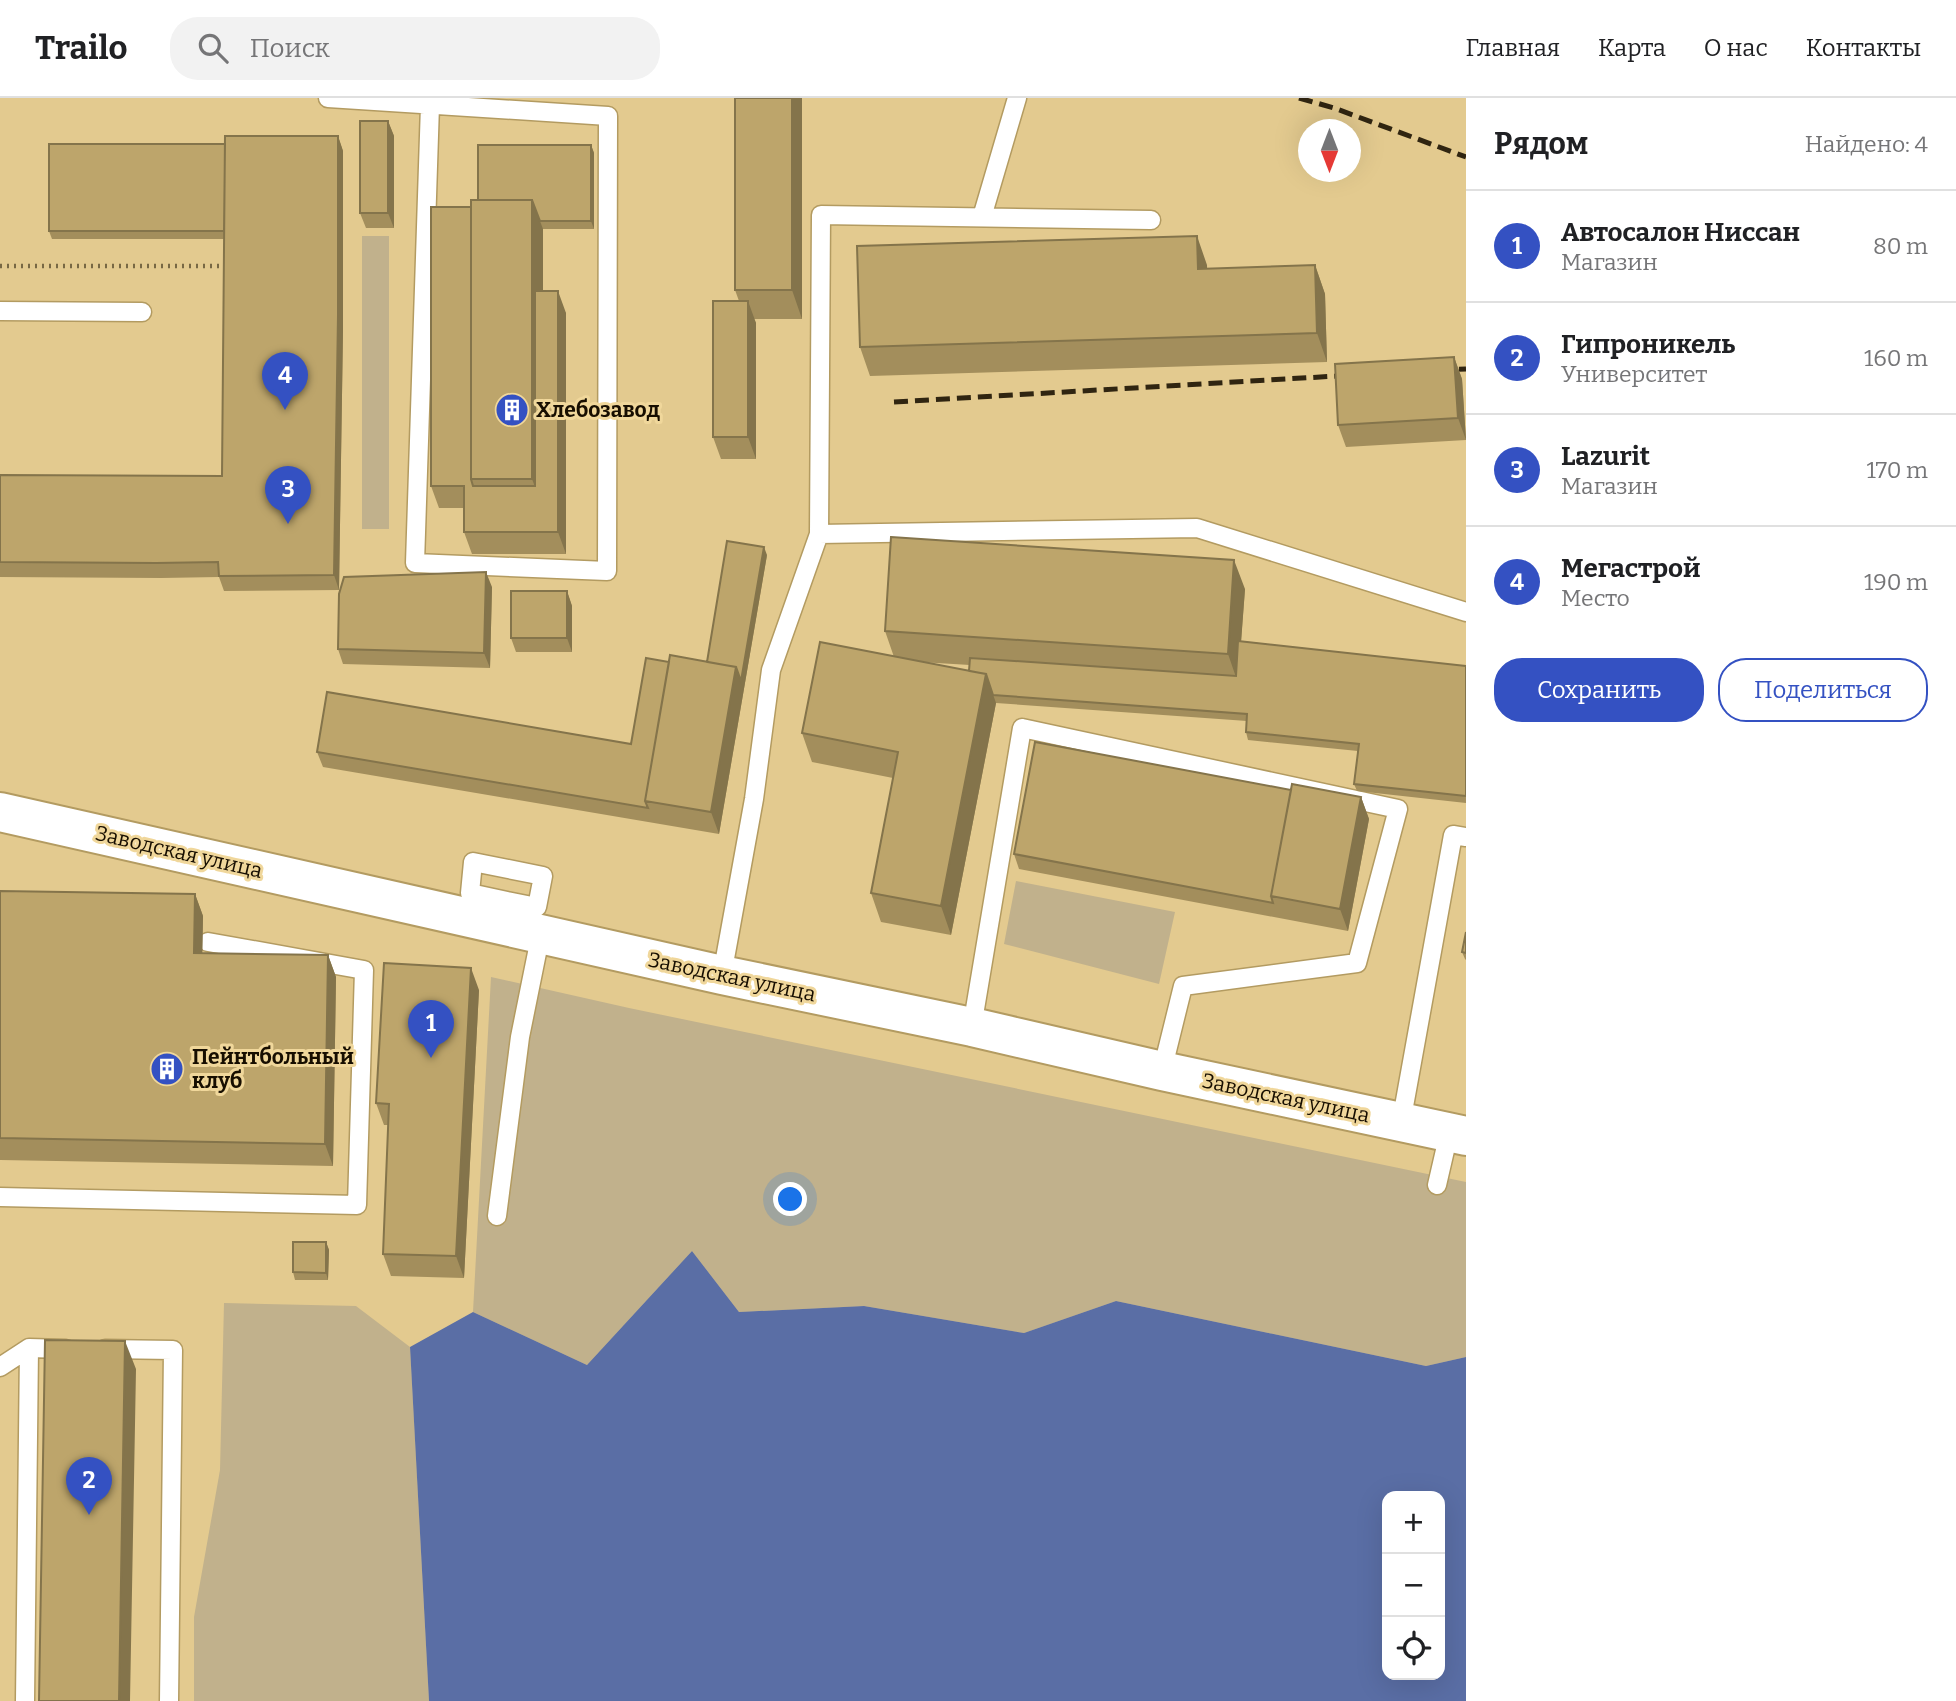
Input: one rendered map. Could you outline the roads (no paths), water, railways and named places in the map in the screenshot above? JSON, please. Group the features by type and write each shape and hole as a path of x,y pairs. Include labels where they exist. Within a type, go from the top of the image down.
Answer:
{"main road":[{"name":"Заводская улица","path":"0,812 506,913 541,933 1401,1124 1457,1134"}],"lane":[{"path":"328,98 608,116 607,571 415,563 430,105"},
{"path":"982,218 1017,98"},
{"path":"722,975 754,799 771,670 819,534 821,215 1151,220"},
{"path":"0,311 142,312"},
{"path":"819,534 1197,528 1466,612"},
{"path":"972,1027 1022,728 1398,808 1357,962 1183,986 1162,1071"},
{"path":"1401,1124 1452,835 1466,836"},
{"path":"497,1216 520,1037 541,933"},
{"path":"0,1197 357,1205 364,970 208,942"},
{"path":"1437,1185 1457,1134"},
{"path":"25,1701 29,1349"},
{"path":"0,1367 29,1349 173,1350 169,1701"}],"water":[{"path":"692,1251 739,1312 864,1306 1024,1333 1116,1301 1426,1366 1466,1357 1466,1701 429,1701 410,1347 473,1312 587,1365"}],"railway":[{"path":"1299,98 1334,108 1466,157"},
{"path":"1438,370 1466,369"},
{"path":"894,402 1354,375"}],"place":[{"name":"Мегастрой","path":"285,410"},
{"name":"Хлебозавод","path":"512,410"},
{"name":"Lazurit","path":"288,524"},
{"name":"Автосалон Ниссан","path":"431,1058"},
{"name":"Пейнтбольный клуб","path":"167,1069"},
{"name":"Гипроникель","path":"89,1515"}]}
